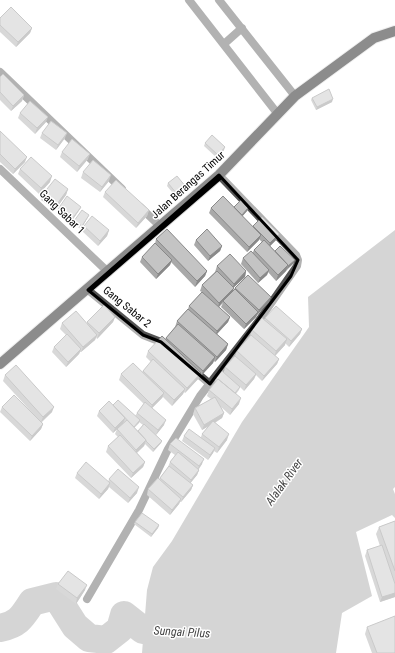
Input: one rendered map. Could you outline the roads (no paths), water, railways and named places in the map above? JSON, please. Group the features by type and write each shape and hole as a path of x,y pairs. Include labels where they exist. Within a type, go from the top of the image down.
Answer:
{"main road":[{"name":"Jalan Berangas Timur","path":"0,364 220,176 277,113 295,96 368,42 395,31"}],"street":[{"path":"189,0 277,113"},
{"path":"219,0 295,96"},
{"path":"224,44 242,28"},
{"path":"0,72 160,226"},
{"name":"Gang Sabar 1","path":"0,169 108,272"},
{"path":"87,599 139,510 168,449 210,384 258,322 297,266 298,260 296,255 220,176"},
{"name":"Gang Sabar 2","path":"88,290 143,335 161,342 173,352"},
{"path":"184,362 210,384"}],"water":[{"name":"Alalak River","path":"395,230 395,487 393,489 395,494 395,518 392,515 356,532 372,596 342,613 336,653 142,653 147,590 153,567 172,541 242,422 309,327 308,297"}],"waterway":[{"name":"Sungai Pilus","path":"0,628 16,622 32,602 56,596 75,626 89,638 106,640 120,629 124,615 143,630 181,632"}]}
